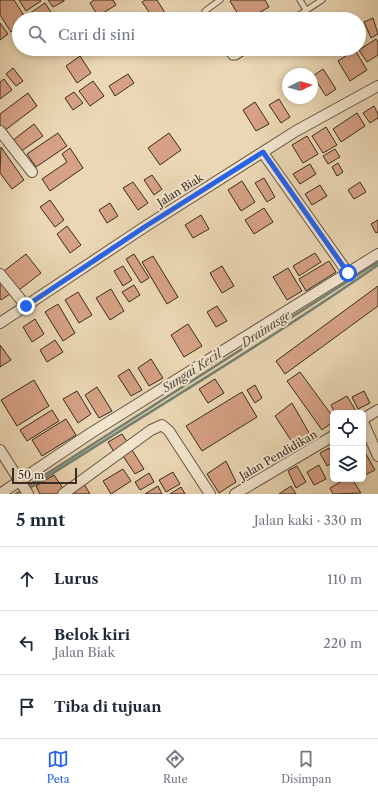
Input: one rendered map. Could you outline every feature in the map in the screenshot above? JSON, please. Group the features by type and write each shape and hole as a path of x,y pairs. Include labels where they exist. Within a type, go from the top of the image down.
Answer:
{"street":[{"name":"Jalan Biak","path":"0,323 146,226 296,131 378,86"},
{"path":"0,131 32,172"},
{"path":"263,152 348,273"},
{"path":"0,494 24,487 97,429 378,254"},
{"path":"0,274 26,306"},
{"path":"366,417 378,410"},
{"path":"63,494 151,430 162,425 170,431 210,494"},
{"path":"366,429 378,456"},
{"name":"Jalan Pendidikan","path":"235,494 330,438"},
{"path":"0,450 24,487"}],"lane":[{"path":"205,12 220,0"},
{"path":"300,0 306,10"},
{"path":"303,12 322,0"}],"building":[{"path":"0,0 14,0 22,12 12,12 11,32 0,15"},
{"path":"19,0 40,0 41,1 26,11"},
{"path":"48,0 64,0 64,1 53,7"},
{"path":"94,0 113,0 116,5 105,12 96,12 90,3"},
{"path":"145,0 157,0 164,12 149,12 142,2"},
{"path":"265,0 269,7 261,12 237,12 230,1"},
{"path":"45,3 51,12 32,12"},
{"path":"373,18 378,34 371,38 366,27 366,21"},
{"path":"0,23 8,34 0,40"},
{"path":"376,39 378,42 378,55 367,62 363,56 366,56 366,45"},
{"path":"80,56 91,73 77,83 66,66"},
{"path":"346,56 359,56 367,70 350,81 338,61"},
{"path":"13,68 23,81 16,86 6,74"},
{"path":"323,69 336,89 326,96 318,84 318,72"},
{"path":"128,74 134,83 115,96 109,86"},
{"path":"4,79 12,90 0,99 0,82"},
{"path":"93,81 104,96 90,106 79,91"},
{"path":"74,92 83,103 73,110 65,98"},
{"path":"28,93 37,106 4,131 0,125 0,114"},
{"path":"279,99 290,117 281,123 269,105"},
{"path":"255,102 269,124 256,131 243,110"},
{"path":"374,106 378,114 378,118 370,123 363,113"},
{"path":"357,113 365,126 341,142 333,129"},
{"path":"34,124 43,136 20,152 12,141"},
{"path":"326,127 337,145 323,153 312,136"},
{"path":"58,133 67,146 36,167 27,154"},
{"path":"169,133 181,150 160,165 148,148"},
{"path":"307,136 318,154 303,163 292,145"},
{"path":"1,147 24,180 12,189 0,173"},
{"path":"70,148 83,168 50,191 42,179 67,162 62,154"},
{"path":"335,149 340,157 328,164 323,156"},
{"path":"338,163 343,172 337,176 332,167"},
{"path":"310,164 316,174 300,184 293,174"},
{"path":"152,175 162,189 154,195 144,180"},
{"path":"264,178 275,197 267,202 255,183"},
{"path":"242,181 255,202 241,211 228,190"},
{"path":"133,182 148,203 138,210 123,188"},
{"path":"360,182 366,192 354,199 348,190"},
{"path":"320,185 327,196 312,205 305,194"},
{"path":"50,200 64,220 55,227 40,207"},
{"path":"110,203 118,216 107,223 99,210"},
{"path":"264,208 273,222 254,234 245,220"},
{"path":"201,215 209,229 193,238 185,225"},
{"path":"378,220 378,232 376,233 371,224"},
{"path":"67,226 81,245 70,253 57,234"},
{"path":"315,253 321,262 299,276 293,266"},
{"path":"26,254 41,273 19,290 4,271"},
{"path":"134,254 149,278 141,283 126,259"},
{"path":"153,256 178,297 167,304 142,262"},
{"path":"329,261 336,272 306,291 299,279"},
{"path":"123,266 132,280 123,286 114,271"},
{"path":"222,266 234,286 222,293 210,273"},
{"path":"288,268 302,291 287,300 273,277"},
{"path":"0,280 10,294 1,300 0,298"},
{"path":"134,285 140,295 129,302 122,292"},
{"path":"378,286 378,306 285,374 276,361"},
{"path":"111,289 124,311 110,320 96,298"},
{"path":"78,292 92,315 79,323 65,300"},
{"path":"58,304 75,333 63,341 45,312"},
{"path":"217,306 227,321 216,327 207,312"},
{"path":"35,319 44,334 32,342 23,327"},
{"path":"188,324 202,346 184,357 171,335"},
{"path":"55,340 63,352 47,362 40,350"},
{"path":"0,345 11,360 0,367"},
{"path":"151,359 163,378 149,386 138,368"},
{"path":"129,369 142,390 131,396 118,376"},
{"path":"300,372 330,413 330,424 322,430 287,381"},
{"path":"215,379 224,393 208,403 199,389"},
{"path":"34,380 49,406 17,426 1,400"},
{"path":"255,385 262,398 255,403 247,390"},
{"path":"97,387 112,411 99,418 85,395"},
{"path":"77,391 91,414 78,423 63,399"},
{"path":"364,391 370,403 358,409 352,397"},
{"path":"242,392 257,417 202,451 186,426"},
{"path":"347,396 355,410 334,410 331,405"},
{"path":"292,403 312,438 296,448 275,416"},
{"path":"52,410 59,421 27,441 20,430"},
{"path":"66,419 76,435 42,456 32,440"},
{"path":"122,434 128,443 114,452 108,442"},
{"path":"329,448 330,464 327,466 320,453"},
{"path":"132,450 144,469 135,474 123,456"},
{"path":"366,454 375,470 366,474"},
{"path":"226,461 236,482 219,493 207,474"},
{"path":"319,465 326,479 314,485 307,472"},
{"path":"297,466 306,482 296,488 288,471"},
{"path":"123,469 131,481 111,494 103,481"},
{"path":"173,472 180,484 166,492 159,480"},
{"path":"149,473 154,482 140,490 135,482"},
{"path":"54,475 64,490 58,494 40,494 36,486"},
{"path":"341,482 354,482 361,493 333,494 330,488"},
{"path":"84,484 90,494 75,494 73,491"},
{"path":"158,486 162,494 145,494"},
{"path":"291,486 296,494 279,494"},
{"path":"181,487 185,494 170,494"}],"waterway":[{"name":"Sungai Kecil","path":"26,487 378,262"},
{"name":"Drainasge","path":"28,489 248,351 378,265"},
{"name":"Sungai Kecil","path":"16,494 22,490"}],"route":[{"path":"26,306 146,226 263,152 283,179 317,231 348,273"}]}
